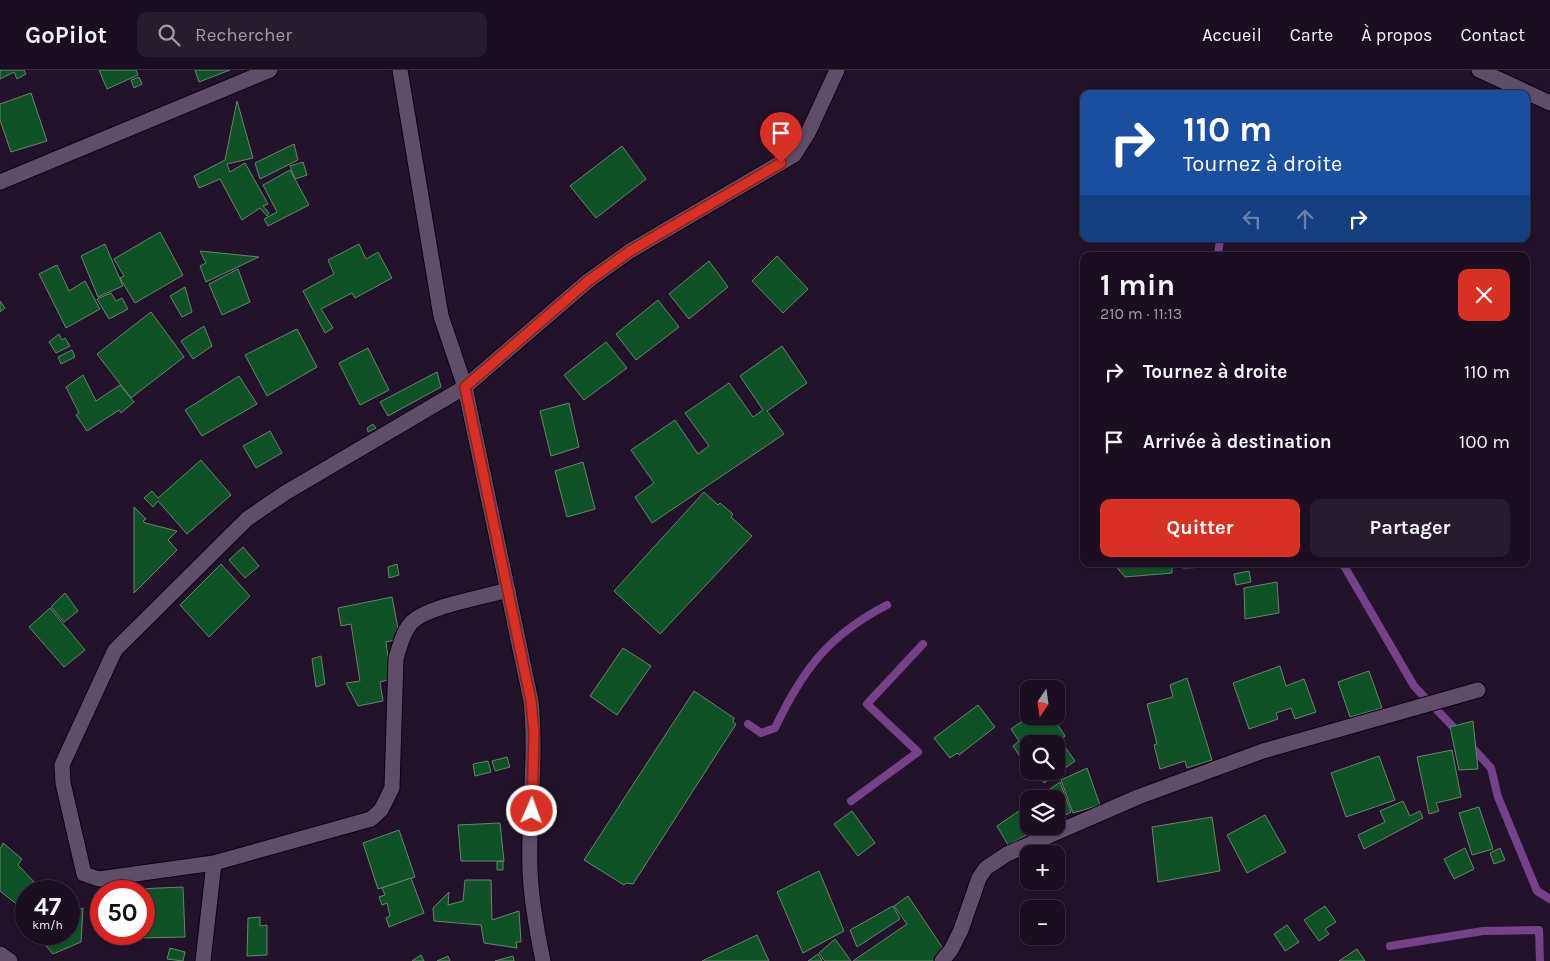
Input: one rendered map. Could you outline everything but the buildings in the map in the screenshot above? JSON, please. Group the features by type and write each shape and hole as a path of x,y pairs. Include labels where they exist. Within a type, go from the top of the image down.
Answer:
{"street":[{"path":"0,182 270,70"},
{"path":"400,70 441,316 465,387 531,701 534,732 530,870 538,936 544,961"},
{"path":"508,590 425,612 411,623 402,638 396,658 392,788 381,810 372,819 214,862 99,879 84,874 63,783 62,765 106,665 115,650 247,519 285,493 465,387 588,281 630,251 794,155 808,133 837,70"},
{"path":"1479,70 1522,90"},
{"path":"1530,94 1550,103"},
{"path":"942,961 951,950 961,930 979,878 990,864 1007,854 1138,797 1263,751 1478,690"},
{"path":"203,961 214,862"},
{"path":"0,954 10,961"}],"waterway":[{"path":"1218,252 1220,242"},
{"path":"1345,567 1414,686 1458,732"},
{"path":"748,724 761,733 775,728 796,688 820,656 849,629 887,605"},
{"path":"851,801 918,752 867,704 923,644"},
{"path":"1469,744 1491,768 1498,797 1537,891 1550,899"},
{"path":"1390,946 1483,931 1539,930 1540,961"}],"route":[{"path":"532,811 534,732 531,701 465,387 588,281 630,251 781,163"}]}
